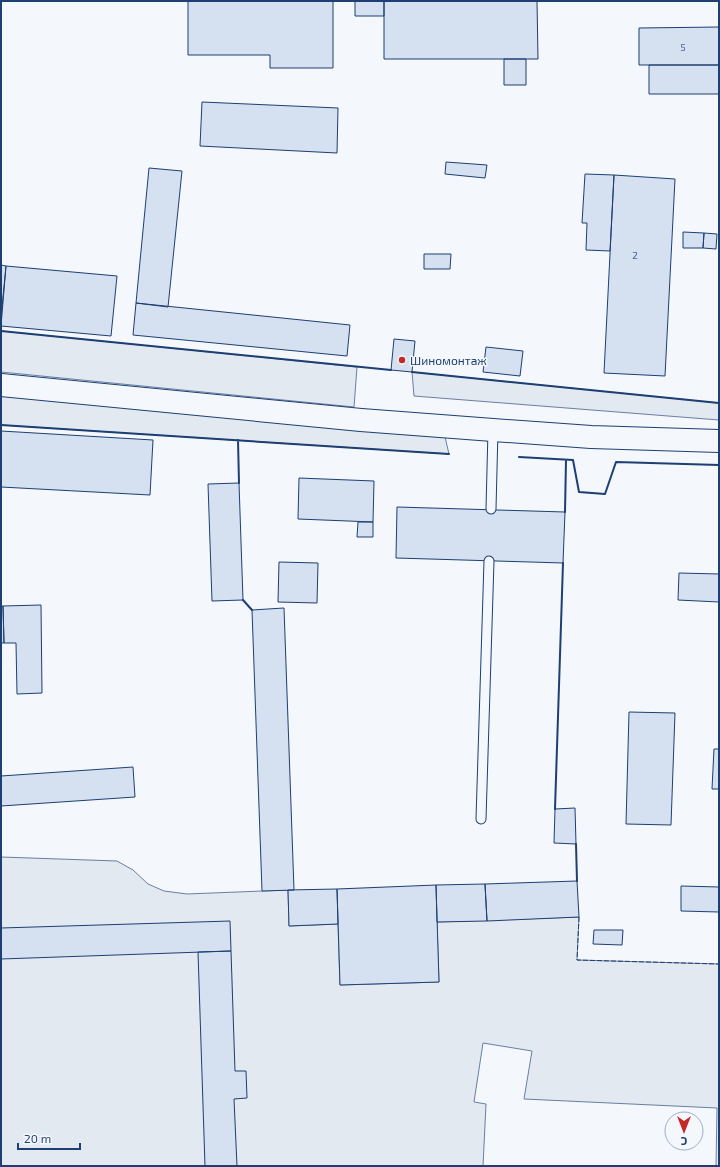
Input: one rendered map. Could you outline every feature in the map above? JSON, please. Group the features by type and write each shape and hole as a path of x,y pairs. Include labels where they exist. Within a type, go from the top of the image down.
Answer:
{"main road":[{"path":"1,385 361,420 591,437 719,441"}],"lane":[{"path":"491,509 493,430"},
{"path":"481,819 489,561"}],"shaded area":[{"path":"1,331 357,367 354,407 1,372"},
{"path":"412,372 719,403 719,420 414,396"},
{"path":"1,395 445,437 449,454 1,425"},
{"path":"1,857 117,861 133,870 148,884 164,891 187,894 288,890 289,926 338,924 340,985 439,982 437,922 579,917 577,960 719,964 719,1166 716,1166 717,1108 524,1099 532,1051 483,1043 474,1102 486,1104 483,1166 1,1166"}],"building":[{"path":"188,1 333,1 333,68 270,68 270,55 188,55"},
{"path":"355,1 384,1 384,16 355,16"},
{"path":"384,1 537,1 538,59 384,59"},
{"path":"719,27 719,65 639,65 639,28"},
{"path":"504,59 526,59 526,85 504,85"},
{"path":"649,65 719,65 719,94 649,94"},
{"path":"202,102 338,108 337,153 200,146"},
{"path":"446,162 487,165 485,178 445,174"},
{"path":"149,168 182,171 168,307 136,303"},
{"path":"585,174 614,175 610,251 586,250 587,223 582,223"},
{"path":"614,175 675,179 665,376 604,373"},
{"path":"683,232 704,233 703,248 683,248"},
{"path":"704,233 717,234 716,249 703,248"},
{"path":"424,254 451,254 450,269 424,269"},
{"path":"1,265 6,266 1,317"},
{"path":"6,266 117,276 111,336 1,326"},
{"path":"136,303 350,325 347,356 133,335"},
{"path":"394,339 415,341 412,372 391,370"},
{"path":"486,347 523,351 520,376 483,372"},
{"path":"1,431 153,440 150,495 1,487"},
{"path":"299,478 374,481 373,522 298,519"},
{"path":"239,483 243,600 212,601 208,484"},
{"path":"397,507 565,512 563,563 396,558"},
{"path":"358,522 373,522 373,537 357,537"},
{"path":"279,562 318,563 317,603 278,602"},
{"path":"679,573 719,574 719,602 678,600"},
{"path":"41,605 42,693 17,694 16,643 4,643 3,606"},
{"path":"1,606 3,606 4,643 1,643"},
{"path":"284,608 294,890 262,891 252,610"},
{"path":"629,712 675,713 671,825 626,824"},
{"path":"714,749 719,749 719,789 712,789"},
{"path":"133,767 135,797 1,806 1,776"},
{"path":"575,808 576,844 554,843 555,809"},
{"path":"577,881 579,917 487,921 485,884"},
{"path":"485,884 487,921 437,922 436,885"},
{"path":"436,885 439,982 340,985 337,889"},
{"path":"681,886 719,887 719,912 681,911"},
{"path":"337,889 338,924 289,926 288,890"},
{"path":"230,921 231,951 1,959 1,928"},
{"path":"594,930 623,930 622,945 593,944"},
{"path":"231,951 235,1071 246,1071 247,1098 234,1099 237,1166 205,1166 198,952"}],"fence":[{"path":"579,917 577,960 719,964"}],"wall":[{"path":"1,331 391,370"},
{"path":"412,372 719,403"},
{"path":"1,425 449,454"},
{"path":"238,440 239,483"},
{"path":"519,457 573,460 579,492 605,494 616,462 719,465"},
{"path":"565,512 566,460"},
{"path":"555,809 563,563"},
{"path":"243,600 252,610"},
{"path":"576,844 577,881"}],"place":[{"name":"Шиномонтаж","path":"402,360"}]}
